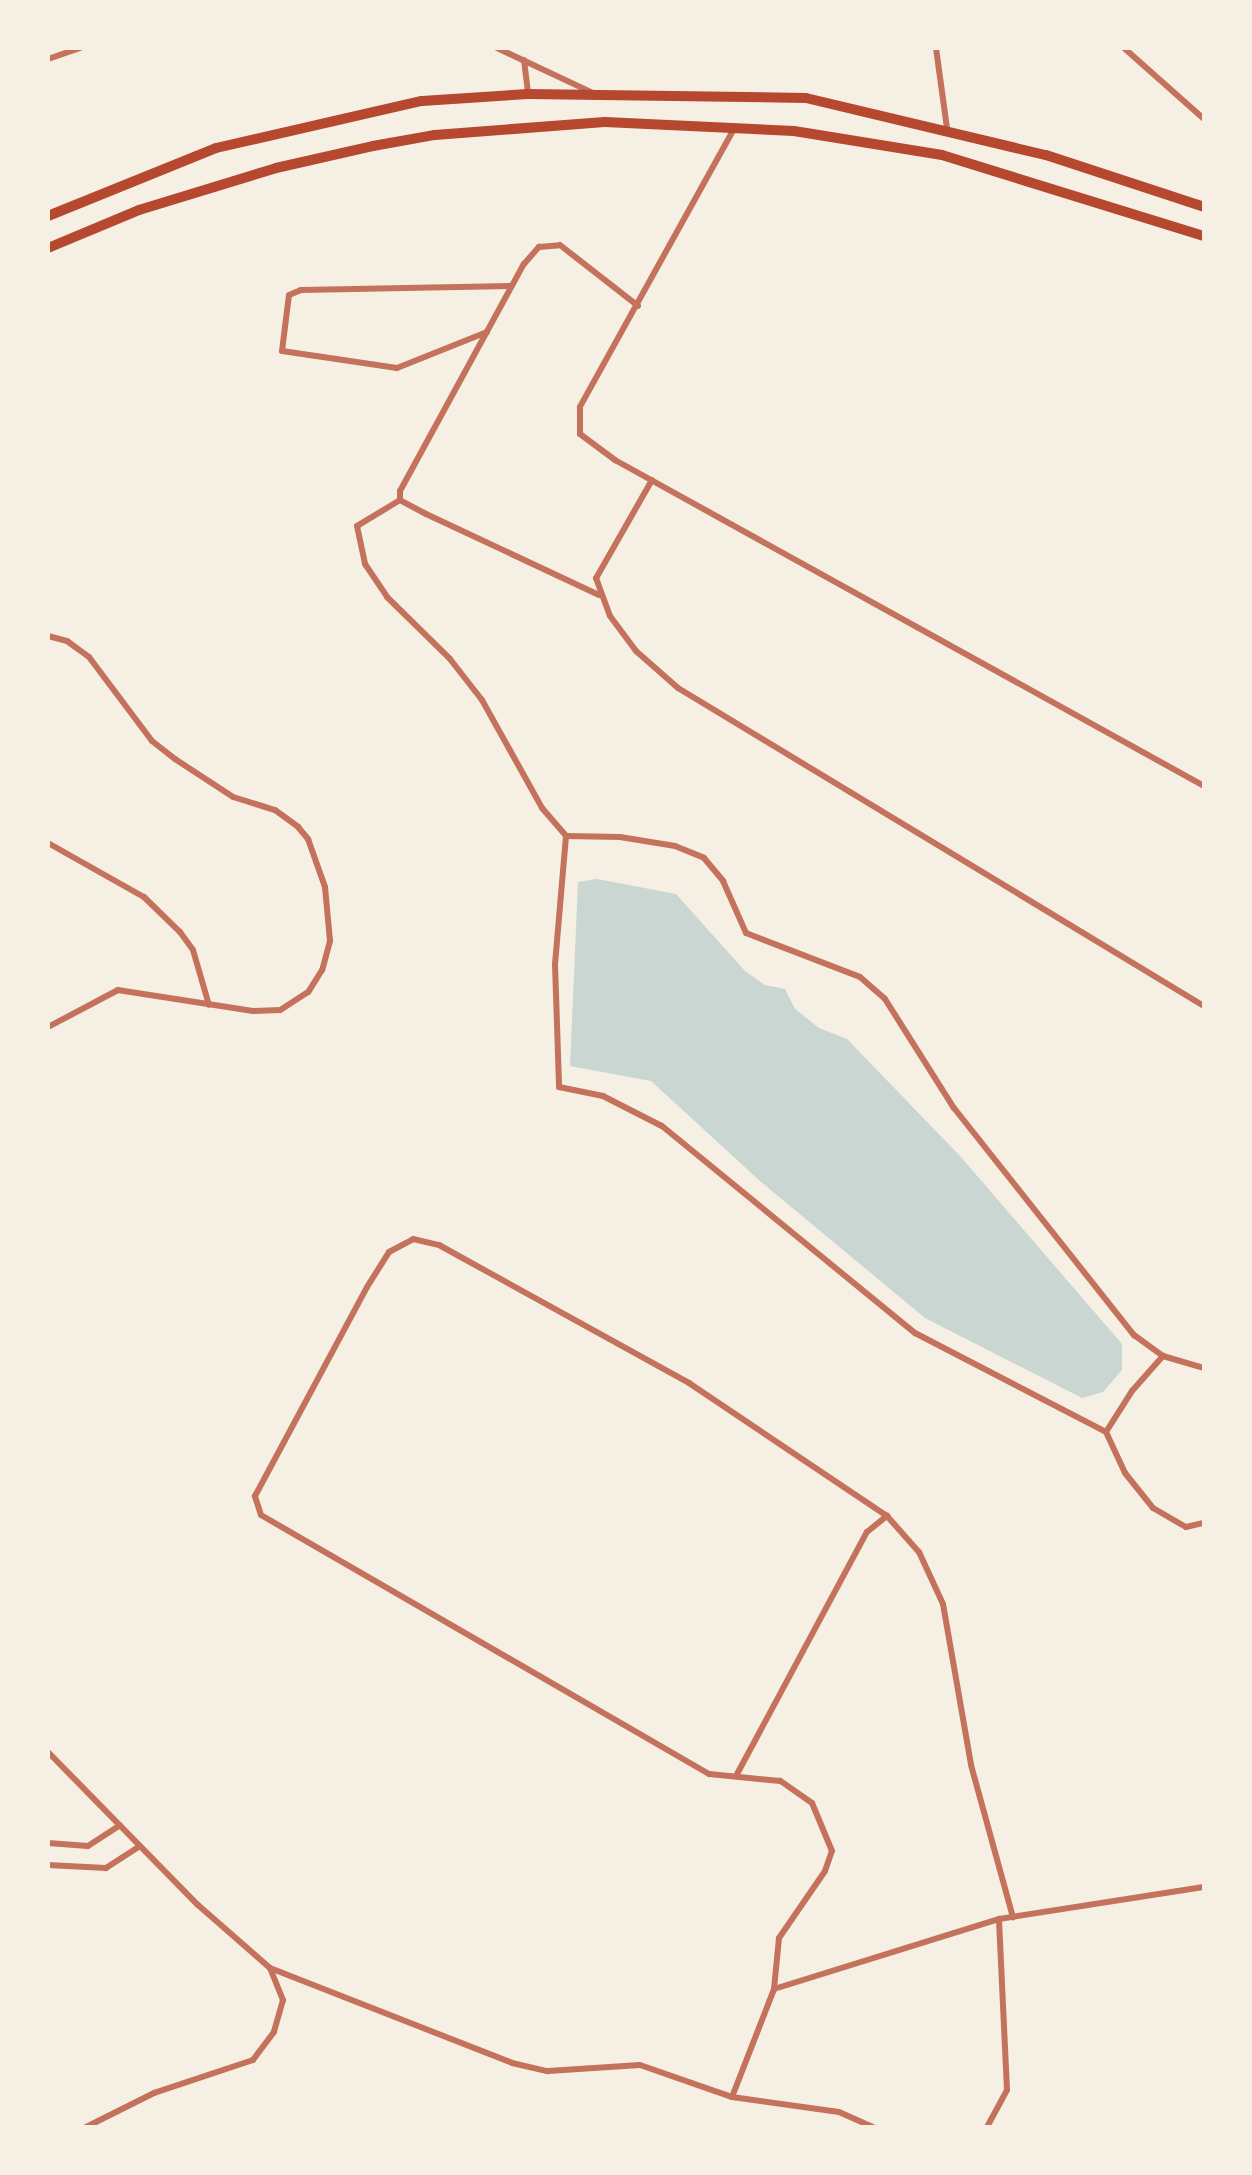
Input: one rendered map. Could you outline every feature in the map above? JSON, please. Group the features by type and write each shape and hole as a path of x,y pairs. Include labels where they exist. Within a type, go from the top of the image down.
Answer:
{"highway":[{"path":"48,216 216,148 422,101 528,94 806,98 947,128 1204,207"},
{"path":"48,248 139,210 261,172 388,143 605,122 736,126 942,155 1204,236"}],"street":[{"path":"48,59 80,48"},
{"path":"497,48 598,96"},
{"path":"936,48 947,128"},
{"path":"1124,48 1204,119"},
{"path":"524,60 528,94"},
{"path":"736,126 580,407 580,434 652,480 1204,786"},
{"path":"638,306 560,245 539,247 511,286 400,500 357,526 365,564 387,597 450,659 482,700 542,808 566,836 555,964 559,1087 603,1096 662,1126 915,1333 1106,1432 1125,1473 1153,1508 1186,1527 1204,1523"},
{"path":"487,332 397,368 282,351 289,295 301,290 511,286"},
{"path":"652,480 596,578 599,595 636,651 678,688 1204,1006"},
{"path":"400,500 599,595"},
{"path":"48,636 67,641 89,657 152,741 175,759 233,797 275,810 308,839 329,915 322,970 308,992 280,1010 209,1006 118,990 48,1027"},
{"path":"566,836 620,837 675,846 704,858 723,881 746,933 860,977 885,999 954,1108 1134,1335 1163,1356 1204,1368"},
{"path":"48,843 144,897 180,932 193,950 209,1006"},
{"path":"732,2097 774,1989 779,1938 825,1871 832,1851 812,1803 780,1781 709,1774 261,1515 255,1496 367,1287 389,1252 413,1239 439,1245 689,1383 887,1516 919,1552 943,1604 971,1765 1013,1917"},
{"path":"1106,1432 1132,1391 1163,1356"},
{"path":"736,1776 867,1532 887,1516"},
{"path":"48,1752 140,1846 270,1968 512,2063 548,2071 640,2065 732,2097 839,2112 873,2127"},
{"path":"48,1768 58,1762"},
{"path":"48,1843 88,1846 120,1825"},
{"path":"48,1865 106,1868 140,1846"},
{"path":"774,1989 999,1919 1204,1887"},
{"path":"987,2127 1007,2090 999,1919"},
{"path":"86,2127 154,2093 253,2060 274,2032 283,2000 270,1968"}],"shaded area":[{"path":"597,879 676,894 745,971 765,985 785,989 795,1009 819,1028 847,1039 960,1156 1122,1344 1122,1370 1103,1392 1082,1398 925,1318 760,1181 651,1081 570,1066 578,882"}]}
